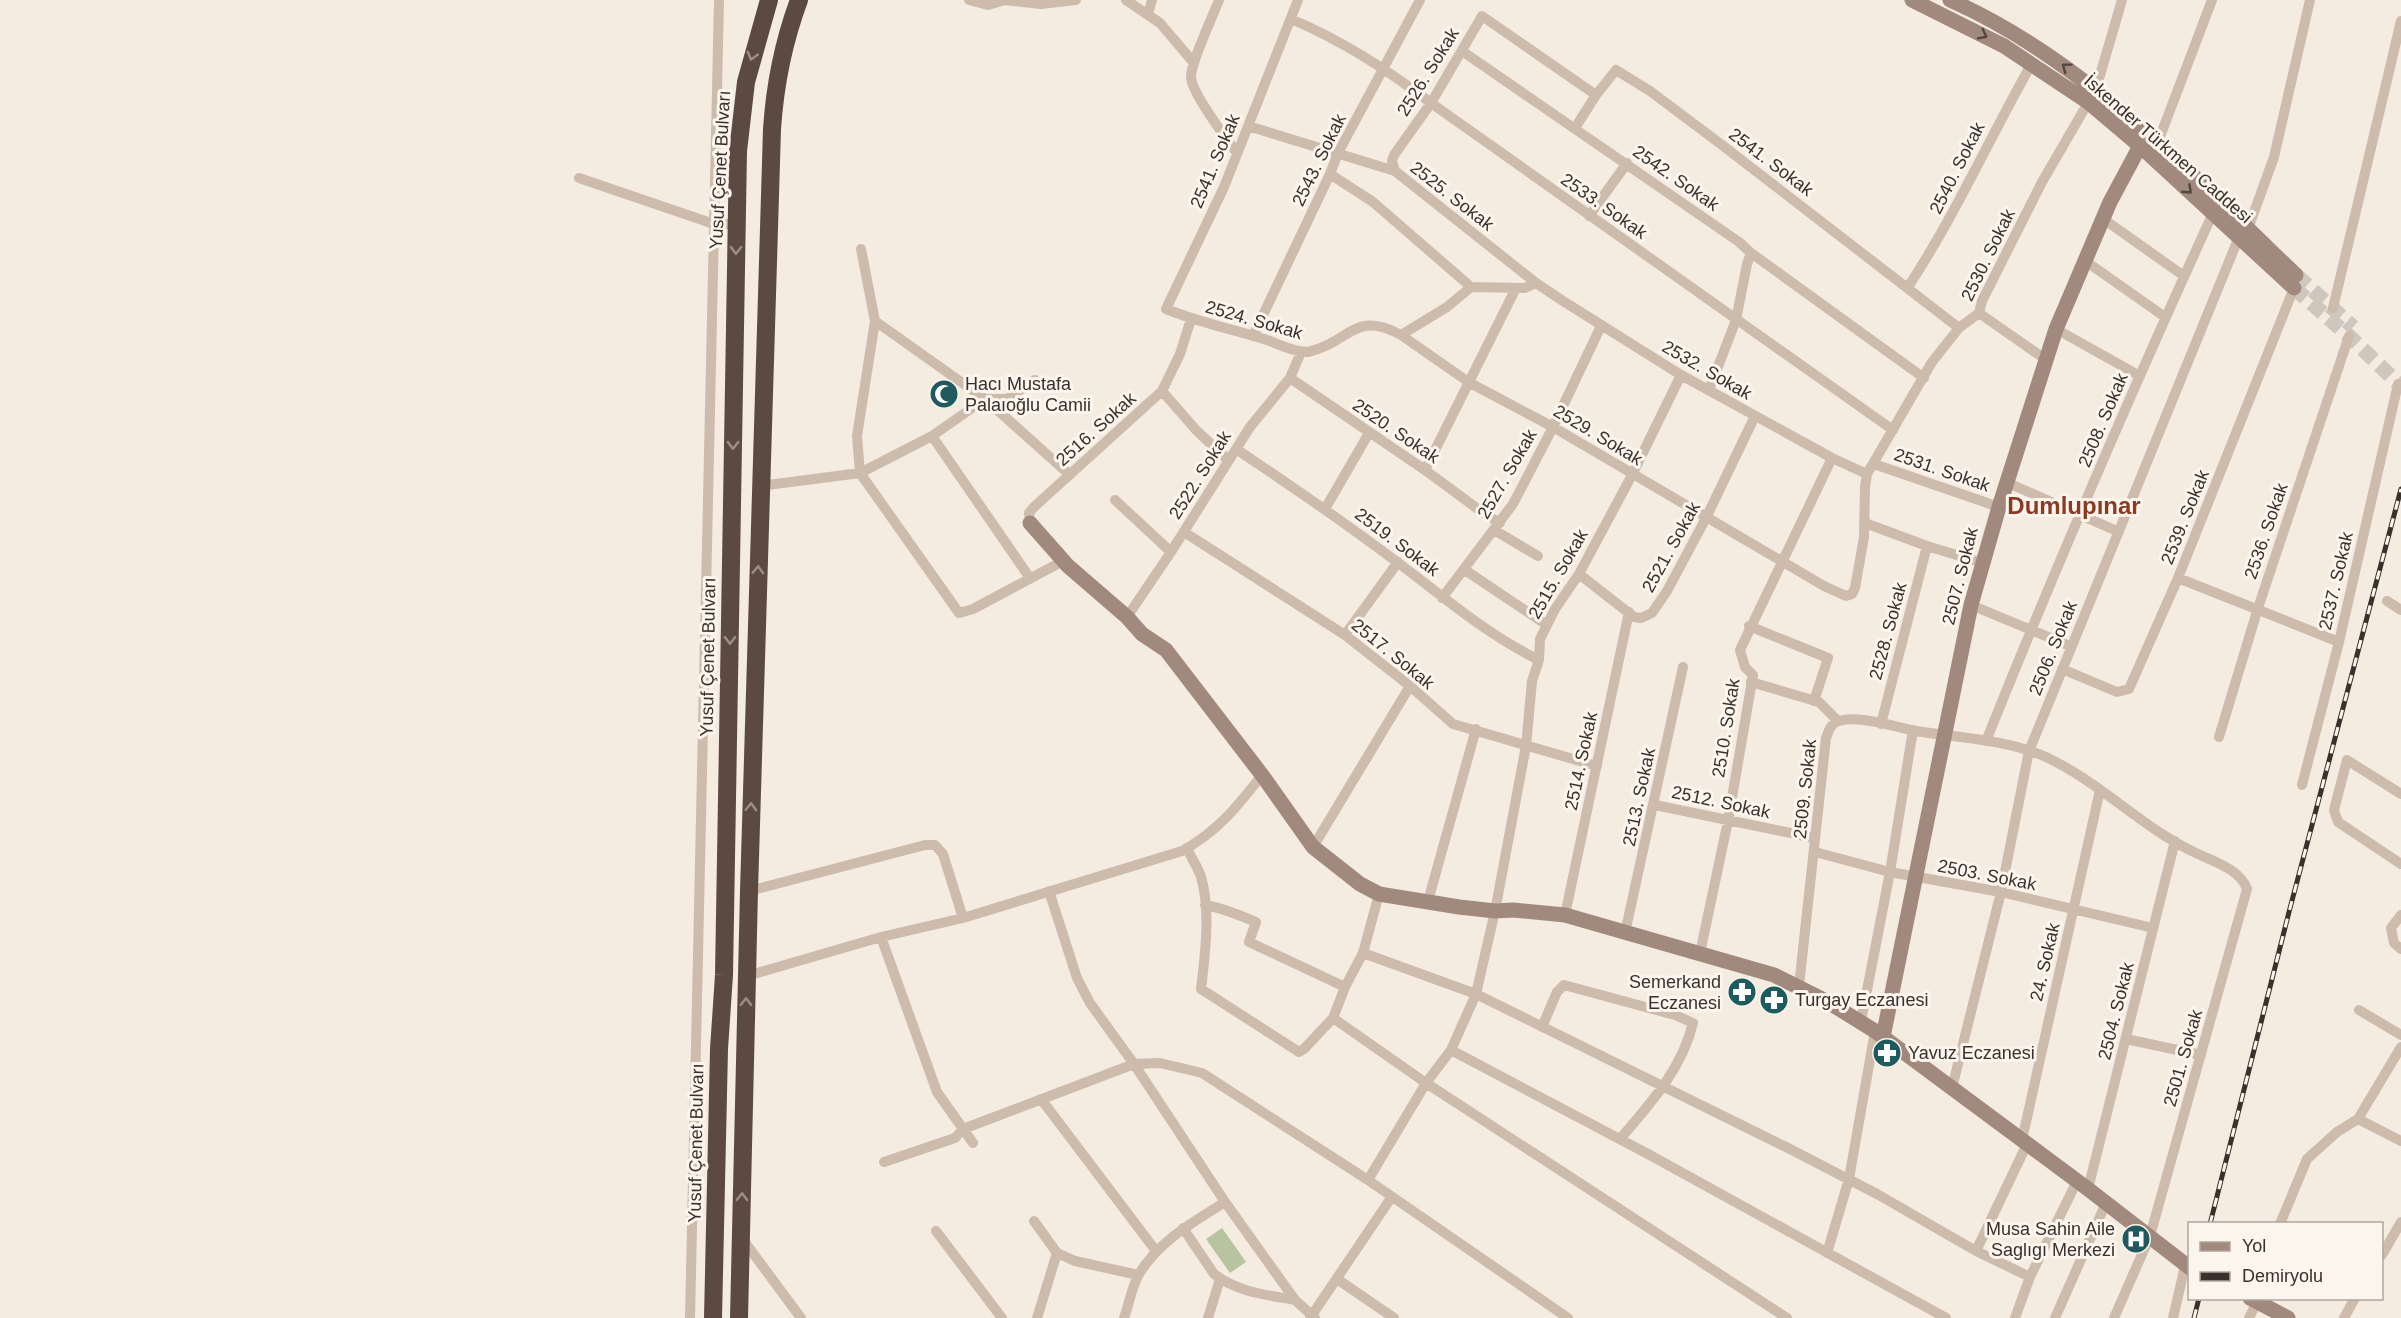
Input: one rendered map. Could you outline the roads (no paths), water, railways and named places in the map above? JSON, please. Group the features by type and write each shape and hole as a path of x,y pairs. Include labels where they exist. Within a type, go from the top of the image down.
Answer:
{"highway":[{"name":"Yusuf Çenet Bulvarı","path":"713,1318 718,1049 725,951 738,151 743,99 750,62 769,0"},
{"path":"740,1318 760,486 775,88 780,58 799,0"}],"street":[{"path":"690,1318 719,0"},
{"path":"969,0 988,5 1005,0 1041,4 1076,0"},
{"path":"1126,0 1160,23 1194,63"},
{"path":"1148,14 1152,0"},
{"path":"1219,0 1194,63 1191,78 1196,91 1237,153"},
{"name":"2541. Sokak","path":"1191,319 1166,309 1224,187 1298,0"},
{"name":"2543. Sokak","path":"1253,336 1338,153 1420,0"},
{"name":"İskender Türkmen Caddesi","path":"1912,0 1956,21 2092,95 2158,142 2243,233 2295,282"},
{"name":"2530. Sokak","path":"1867,474 1942,347 1959,328 1979,314 1982,301 2037,192 2092,95 2121,0"},
{"path":"2140,146 2158,142 2212,0"},
{"name":"2506. Sokak","path":"1952,1088 2001,892 2029,751 2070,646 2274,157 2310,0"},
{"path":"1956,21 1957,1"},
{"name":"İskender Türkmen Caddesi","path":"1957,1 2052,56 2140,146 2213,213 2243,233"},
{"name":"2526. Sokak","path":"1395,171 1392,161 1394,155 1431,103 1482,16 1596,95"},
{"name":"2533. Sokak","path":"1291,20 1345,44 1384,68 1893,430"},
{"path":"2333,308 2401,21"},
{"name":"2542. Sokak","path":"1462,51 1739,242 1924,378"},
{"name":"2540. Sokak","path":"1908,287 1934,248 2002,115 2032,63"},
{"name":"2541. Sokak","path":"1575,128 1596,95 1616,70 1635,81 1722,145 1959,328"},
{"name":"2525. Sokak","path":"1248,126 1395,171 1536,283"},
{"name":"2507. Sokak","path":"1879,1034 1971,605 2006,482 2056,329 2102,218 2122,176 2140,146"},
{"path":"1589,216 1627,163"},
{"path":"1330,174 1374,202 1471,287 1525,288 1536,283"},
{"path":"579,178 714,224 737,224"},
{"name":"2508. Sokak","path":"1986,741 2165,317 2213,213"},
{"path":"2102,218 2184,276"},
{"path":"861,249 875,321 857,436 860,473 959,613 973,609 1063,561"},
{"path":"1709,390 1736,320 1751,253"},
{"path":"2084,260 2165,317"},
{"name":"2539. Sokak","path":"2062,669 2117,692 2129,689 2178,578 2295,282"},
{"name":"2532. Sokak","path":"1536,283 1681,375 1832,458 1867,474"},
{"path":"1401,335 1447,307 1471,287"},
{"path":"1425,470 1516,288"},
{"path":"1979,314 2045,359"},
{"name":"2524. Sokak","path":"1191,319 1301,352 1322,348 1365,325 1389,328 1401,335"},
{"name":"2516. Sokak","path":"1030,523 1029,513 1034,507 1162,392 1180,354 1191,319"},
{"path":"875,321 984,399 1070,475"},
{"name":"2527. Sokak","path":"1442,598 1513,504 1601,326"},
{"path":"2056,329 2140,376"},
{"name":"2529. Sokak","path":"1401,335 1470,383 1553,427 1706,518 1846,596 1852,594 1855,588 1865,523"},
{"name":"2536. Sokak","path":"2219,737 2258,608 2349,336"},
{"name":"2522. Sokak","path":"1127,617 1250,427 1290,378 1301,352"},
{"name":"2515. Sokak","path":"1368,1180 1426,1083 1451,1050 1476,994 1496,911 1526,746 1532,681 1539,660 1540,639 1580,574 1681,375"},
{"name":"2520. Sokak","path":"1290,378 1425,470 1538,556"},
{"path":"760,486 860,473 932,436 984,399 1007,399 1035,380"},
{"name":"2537. Sokak","path":"2302,785 2339,642 2398,384"},
{"path":"1162,392 1202,436 1228,460"},
{"name":"2521. Sokak","path":"1580,574 1635,617 1641,618 1652,613 1678,572 1755,416"},
{"path":"1325,508 1369,433"},
{"path":"932,436 1030,578"},
{"name":"2519. Sokak","path":"1236,448 1325,508 1442,598 1507,644 1539,660"},
{"name":"2510. Sokak","path":"1700,952 1728,821 1753,675 1745,667 1740,650 1749,626 1832,458"},
{"name":"2531. Sokak","path":"1874,464 1999,507"},
{"path":"1867,474 1865,523 1927,546 1983,563"},
{"path":"2006,482 2081,513 2119,532"},
{"path":"1115,501 1171,552"},
{"path":"1030,523 1063,561 1127,617 1142,634 1166,650 1262,775 1313,847 1360,885 1379,894 1496,911 1513,910 1565,915 1700,952 1774,975 1799,987 1861,1021 2083,1185 2187,1267 2173,1318"},
{"name":"2517. Sokak","path":"1184,532 1345,635 1410,686 1453,724 1597,766"},
{"name":"2528. Sokak","path":"1881,724 1927,546"},
{"path":"1345,635 1398,562"},
{"path":"1465,570 1547,625"},
{"path":"2178,578 2339,642"},
{"path":"2387,601 2401,610"},
{"path":"1971,605 2070,646"},
{"name":"2514. Sokak","path":"1565,915 1629,612"},
{"path":"1749,626 1828,658 1814,701"},
{"name":"2513. Sokak","path":"1625,933 1655,805 1683,667"},
{"path":"1751,682 1819,702 1838,721"},
{"path":"1313,847 1410,686"},
{"name":"2509. Sokak","path":"1799,987 1826,738 1832,724 1847,719 1986,741 2029,751"},
{"path":"1428,901 1476,729"},
{"path":"1861,1021 1890,872 1913,730"},
{"path":"2029,751 2046,758 2100,790 2175,841"},
{"path":"2401,794 2347,760 2334,810 2338,822 2401,864"},
{"path":"747,976 881,937 963,918 1187,848 1204,839 1231,814 1262,775"},
{"name":"24. Sokak","path":"1976,1251 2025,1142 2100,790"},
{"name":"2512. Sokak","path":"1655,805 1815,838"},
{"name":"2501. Sokak","path":"2114,1318 2150,1236 2247,889 2243,880 2234,872 2175,841"},
{"name":"2504. Sokak","path":"2015,1318 2030,1277 2083,1185 2126,1039 2175,841"},
{"path":"749,891 925,845 935,845 943,854 963,918"},
{"path":"1187,848 1201,876 1205,905 1205,950 1201,989 1299,1052 1333,1018 1345,987 1363,953 1379,894"},
{"name":"2503. Sokak","path":"1815,852 1914,878 2001,892 2153,928"},
{"path":"1049,891 1077,978 1090,1003 1134,1064 1225,1202 1295,1300 1312,1316 1391,1198"},
{"path":"1205,905 1224,908 1236,916 1256,922 1249,942 1345,987"},
{"path":"2401,915 2391,928 2394,943 2401,949"},
{"path":"881,937 937,1092 973,1143"},
{"path":"1363,953 1476,994 1849,1179 1976,1251 2030,1277"},
{"path":"1542,1027 1557,992 1564,985 1674,1015 1693,1023 1691,1034 1664,1088 1620,1139"},
{"path":"2359,1010 2401,1035"},
{"path":"1333,1018 1426,1083 1787,1318"},
{"path":"1827,1253 1849,1179 1879,1034"},
{"path":"2126,1039 2201,1054"},
{"path":"2281,1222 2307,1159 2337,1132 2358,1119 2401,1047"},
{"path":"1451,1050 1620,1139 1946,1318"},
{"path":"884,1162 955,1138 963,1129 1134,1064 1168,1064 1202,1073 1368,1180 1568,1318"},
{"path":"1041,1099 1156,1251"},
{"path":"2358,1119 2401,1141"},
{"path":"1124,1318 1138,1275 1156,1251 1183,1228 1225,1202"},
{"path":"2055,1318 2106,1203"},
{"path":"1034,1221 1057,1253 1075,1261 1138,1275"},
{"path":"2383,1253 2401,1222"},
{"path":"1183,1228 1214,1274 1220,1279 1243,1290 1295,1300"},
{"path":"936,1232 1002,1318"},
{"path":"741,1237 801,1318"},
{"path":"1037,1318 1057,1253"},
{"path":"1208,1318 1220,1279"},
{"path":"1337,1279 1394,1318"},
{"path":"2249,1318 2253,1300 2288,1318"},
{"path":"2344,1318 2354,1300"}],"tunnel":[{"path":"2296,275 2353,327"},
{"path":"2294,288 2401,386"}],"railway":[{"path":"2211,1222 2289,912 2401,489"},
{"path":"2194,1318 2198,1300"}],"place":[{"name":"Hacı Mustafa Palaıoğlu Camii","path":"944,394"},
{"name":"Semerkand Eczanesi","path":"1742,992"},
{"name":"Turgay Eczanesi","path":"1774,1000"},
{"name":"Yavuz Eczanesi","path":"1887,1053"},
{"name":"Musa Sahin Aile Saglıgı Merkezi","path":"2136,1239"}],"district":[{"name":"Dumlupınar","path":"2074,505"}]}
